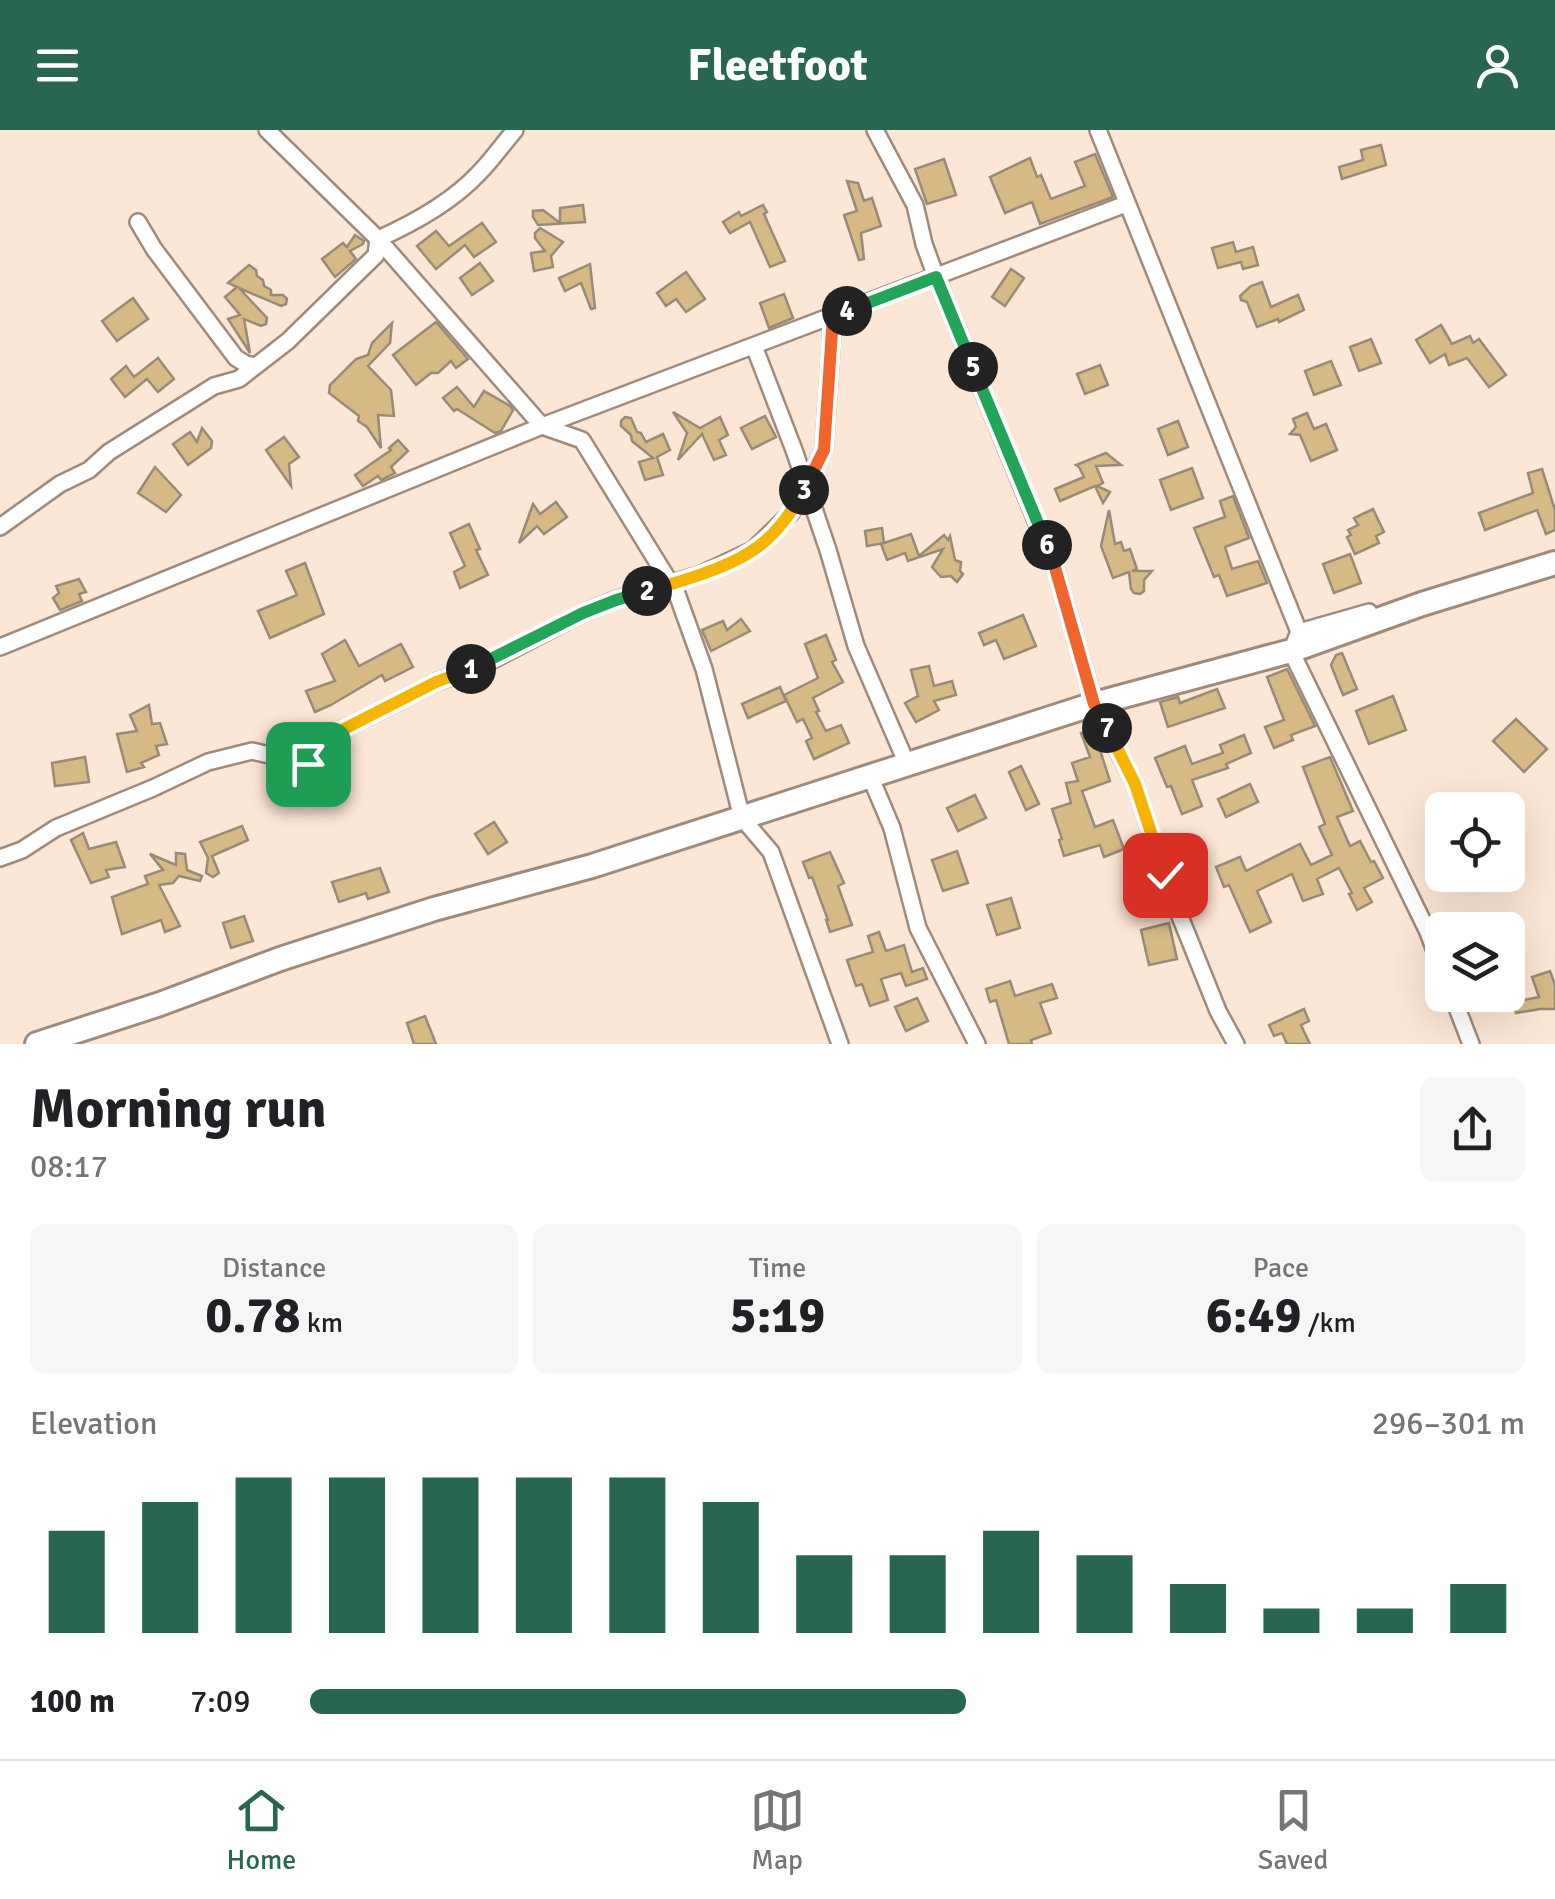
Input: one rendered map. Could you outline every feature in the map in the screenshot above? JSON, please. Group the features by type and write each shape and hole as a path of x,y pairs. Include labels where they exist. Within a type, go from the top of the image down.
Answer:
{"highway":[{"path":"37,1044 350,936 592,866 1555,560"}],"street":[{"path":"266,130 378,240 542,426 582,440 676,594 704,668 742,818 771,852 840,1044"},
{"path":"378,240 444,203 476,176 515,130"},
{"path":"875,130 915,206 936,277 1054,564 1094,704 1135,784 1172,894 1218,1011 1236,1044"},
{"path":"1098,130 1295,641 1425,925"},
{"path":"0,647 542,426 1126,204"},
{"path":"138,222 236,358 256,366"},
{"path":"0,528 60,484 89,470 108,452 214,386 239,379 288,341 376,254 378,240"},
{"path":"0,858 22,850 56,828 208,762 252,751 308,764 328,755 342,730 436,682 483,665 583,613 699,575 753,550 791,513 824,450 833,316"},
{"path":"754,346 806,485 856,646 907,764"},
{"path":"870,776 892,828 918,928 977,1044"},
{"path":"1459,1012 1471,1044"}],"building":[{"path":"1381,145 1386,165 1342,179 1339,167 1363,160 1361,150"},
{"path":"1095,154 1113,197 1040,224 1032,202 1005,213 990,177 1030,158 1051,199 1085,186 1075,162"},
{"path":"944,159 956,195 927,204 915,169"},
{"path":"847,181 858,183 864,201 872,198 881,226 861,233 864,259 859,260 844,215 857,211"},
{"path":"583,205 585,222 538,225 533,217 533,211 543,210 560,223 560,208"},
{"path":"763,205 785,261 770,267 750,222 730,233 723,222"},
{"path":"482,223 496,242 474,257 465,245 436,269 417,246 436,231 449,246"},
{"path":"540,228 563,242 551,256 553,267 534,271 531,253 545,251 535,238"},
{"path":"355,235 364,241 350,251 356,259 335,277 322,259 343,243 347,247"},
{"path":"1233,242 1236,252 1253,247 1258,265 1243,269 1241,262 1218,268 1212,248"},
{"path":"480,263 493,281 472,295 460,278"},
{"path":"590,264 595,308 591,309 581,283 565,291 559,278"},
{"path":"249,265 271,295 287,299 281,306 239,288 267,318 261,326 244,319 250,353 228,319 240,315 225,297 237,287 228,283"},
{"path":"1011,269 1024,278 1005,306 992,297"},
{"path":"686,272 705,299 686,312 676,299 666,306 657,293"},
{"path":"1262,282 1271,307 1298,295 1304,310 1257,327 1247,302 1240,296"},
{"path":"784,294 793,318 769,328 760,303"},
{"path":"133,298 148,319 117,341 102,321"},
{"path":"436,322 468,359 456,368 451,361 416,385 393,355"},
{"path":"392,323 390,343 368,366 391,390 394,416 378,415 381,448 358,421 359,416 329,393 330,385 356,359 368,355 372,343"},
{"path":"1441,325 1452,344 1470,336 1473,343 1479,339 1506,375 1489,387 1467,358 1449,365 1445,354 1430,363 1416,340"},
{"path":"1371,339 1381,363 1359,371 1350,347"},
{"path":"158,358 174,379 158,392 147,379 125,397 111,379 126,366 134,377"},
{"path":"1331,361 1341,385 1314,395 1305,371"},
{"path":"1100,365 1108,385 1085,394 1077,374"},
{"path":"457,387 474,407 484,391 510,406 513,410 501,431 495,433 457,409 454,411 443,398"},
{"path":"673,412 700,428 720,417 728,435 719,440 726,455 714,460 702,434 678,460 687,433"},
{"path":"1307,413 1314,429 1326,424 1337,450 1311,461 1300,435 1290,434 1296,427 1293,419"},
{"path":"765,416 776,437 752,449 741,428"},
{"path":"625,417 631,418 646,442 663,434 670,450 657,457 663,475 645,480 639,462 653,458 621,426"},
{"path":"1178,421 1188,447 1168,455 1158,429"},
{"path":"202,428 212,441 211,448 188,465 173,444 190,432 197,442"},
{"path":"284,437 299,457 289,464 291,486 266,450"},
{"path":"398,440 408,451 391,467 395,473 381,480 378,476 363,486 355,475 391,450"},
{"path":"1106,453 1121,465 1096,466 1103,483 1097,486 1110,492 1103,503 1095,486 1060,501 1055,489 1084,477 1076,465"},
{"path":"155,467 181,495 166,512 138,493"},
{"path":"1192,468 1203,498 1171,510 1160,480"},
{"path":"1542,469 1555,510 1555,530 1546,534 1537,510 1485,530 1479,513 1533,493 1528,473"},
{"path":"1233,496 1249,538 1225,547 1232,569 1258,561 1267,583 1227,596 1219,575 1214,577 1194,528 1225,517 1220,501"},
{"path":"556,502 567,517 544,534 537,526 519,543 533,504 540,514"},
{"path":"1373,509 1384,532 1376,536 1379,543 1355,554 1348,530 1358,525 1354,518"},
{"path":"1109,510 1115,544 1121,542 1124,551 1130,549 1137,569 1132,571 1152,571 1140,594 1131,589 1129,572 1113,578 1101,546"},
{"path":"469,524 488,575 460,588 454,572 465,566 450,533"},
{"path":"882,528 884,543 867,546 865,531"},
{"path":"911,534 919,556 944,535 948,540 950,536 955,560 961,562 963,574 957,582 951,576 941,577 932,567 943,549 908,561 905,553 887,560 881,544"},
{"path":"1350,554 1361,583 1334,593 1323,564"},
{"path":"305,563 324,614 270,638 258,611 297,595 286,571"},
{"path":"79,579 86,592 79,594 82,601 60,610 53,598 59,593 56,586"},
{"path":"1023,615 1036,646 1004,659 996,640 984,645 979,633"},
{"path":"741,619 750,631 711,651 702,630 723,621 727,630"},
{"path":"826,635 836,660 832,662 843,682 813,698 826,731 841,725 849,743 814,759 806,741 812,738 803,719 797,722 784,695 818,678 805,644"},
{"path":"345,640 359,666 401,644 413,667 385,681 382,675 315,712 306,691 335,681 322,654"},
{"path":"1342,653 1357,689 1343,695 1331,665 1336,655"},
{"path":"929,666 934,686 952,681 956,695 934,701 939,710 916,722 905,703 918,696 911,670"},
{"path":"1287,669 1315,726 1291,735 1293,740 1274,748 1265,727 1284,720 1267,677"},
{"path":"780,687 786,701 748,718 742,704"},
{"path":"1217,689 1225,708 1168,727 1160,702 1178,697 1180,703"},
{"path":"1393,696 1406,730 1369,744 1356,711"},
{"path":"149,705 152,724 160,723 167,744 156,746 159,755 141,763 144,767 127,772 117,734 137,731 130,715"},
{"path":"1516,719 1547,749 1524,772 1493,741"},
{"path":"1094,729 1110,781 1082,791 1095,827 1113,820 1124,849 1104,857 1100,845 1064,856 1052,809 1071,803 1066,783 1078,781 1072,763 1090,757 1081,733"},
{"path":"1244,735 1251,753 1226,764 1228,768 1192,780 1202,806 1182,814 1155,758 1185,746 1192,764 1223,753 1220,745"},
{"path":"85,757 89,782 55,786 52,763"},
{"path":"1330,757 1353,811 1337,817 1350,846 1360,841 1383,878 1364,888 1372,902 1357,910 1339,868 1317,879 1323,894 1303,901 1292,874 1257,891 1271,922 1250,932 1229,885 1224,887 1216,867 1240,857 1246,871 1300,844 1311,865 1332,855 1319,827 1325,824 1303,767"},
{"path":"1021,766 1039,804 1026,810 1009,772"},
{"path":"1250,784 1258,802 1226,817 1218,799"},
{"path":"975,795 986,818 958,831 947,808"},
{"path":"494,822 507,842 488,854 475,834"},
{"path":"242,826 248,840 212,856 219,873 213,877 206,873 208,858 200,842"},
{"path":"83,833 89,849 116,842 125,867 106,870 109,877 91,883 71,840"},
{"path":"957,851 968,883 943,891 932,860"},
{"path":"830,852 844,883 838,886 852,925 830,932 803,862"},
{"path":"176,853 185,854 187,870 202,876 200,881 179,876 173,883 159,885 180,926 165,932 161,920 122,934 112,897 148,884 145,876 163,870 150,854 176,865"},
{"path":"380,868 389,892 368,899 366,893 339,902 332,882"},
{"path":"1011,898 1020,928 997,935 987,905"},
{"path":"244,916 253,941 231,948 223,923"},
{"path":"1169,923 1177,959 1149,965 1141,930"},
{"path":"879,932 886,951 904,945 912,972 923,968 927,979 906,986 901,973 881,979 888,1000 870,1006 862,984 856,986 847,960 873,952 868,936"},
{"path":"1550,971 1555,985 1555,1009 1525,1012 1525,1000 1539,997 1532,977"},
{"path":"1010,981 1015,996 1052,984 1057,998 1040,1003 1051,1033 1031,1040 1032,1044 1009,1044 996,1000 990,1002 986,989"},
{"path":"917,998 928,1021 906,1031 895,1007"},
{"path":"1304,1009 1309,1021 1301,1025 1310,1044 1287,1044 1282,1033 1274,1036 1269,1025"},
{"path":"425,1016 436,1044 414,1044 407,1023"}],"route":[{"path":"308,764 328,755 342,730 436,682 483,665 583,613 699,575 753,550 791,513 824,450 833,316 936,277 1054,564 1094,704 1135,784 1165,875"}]}
